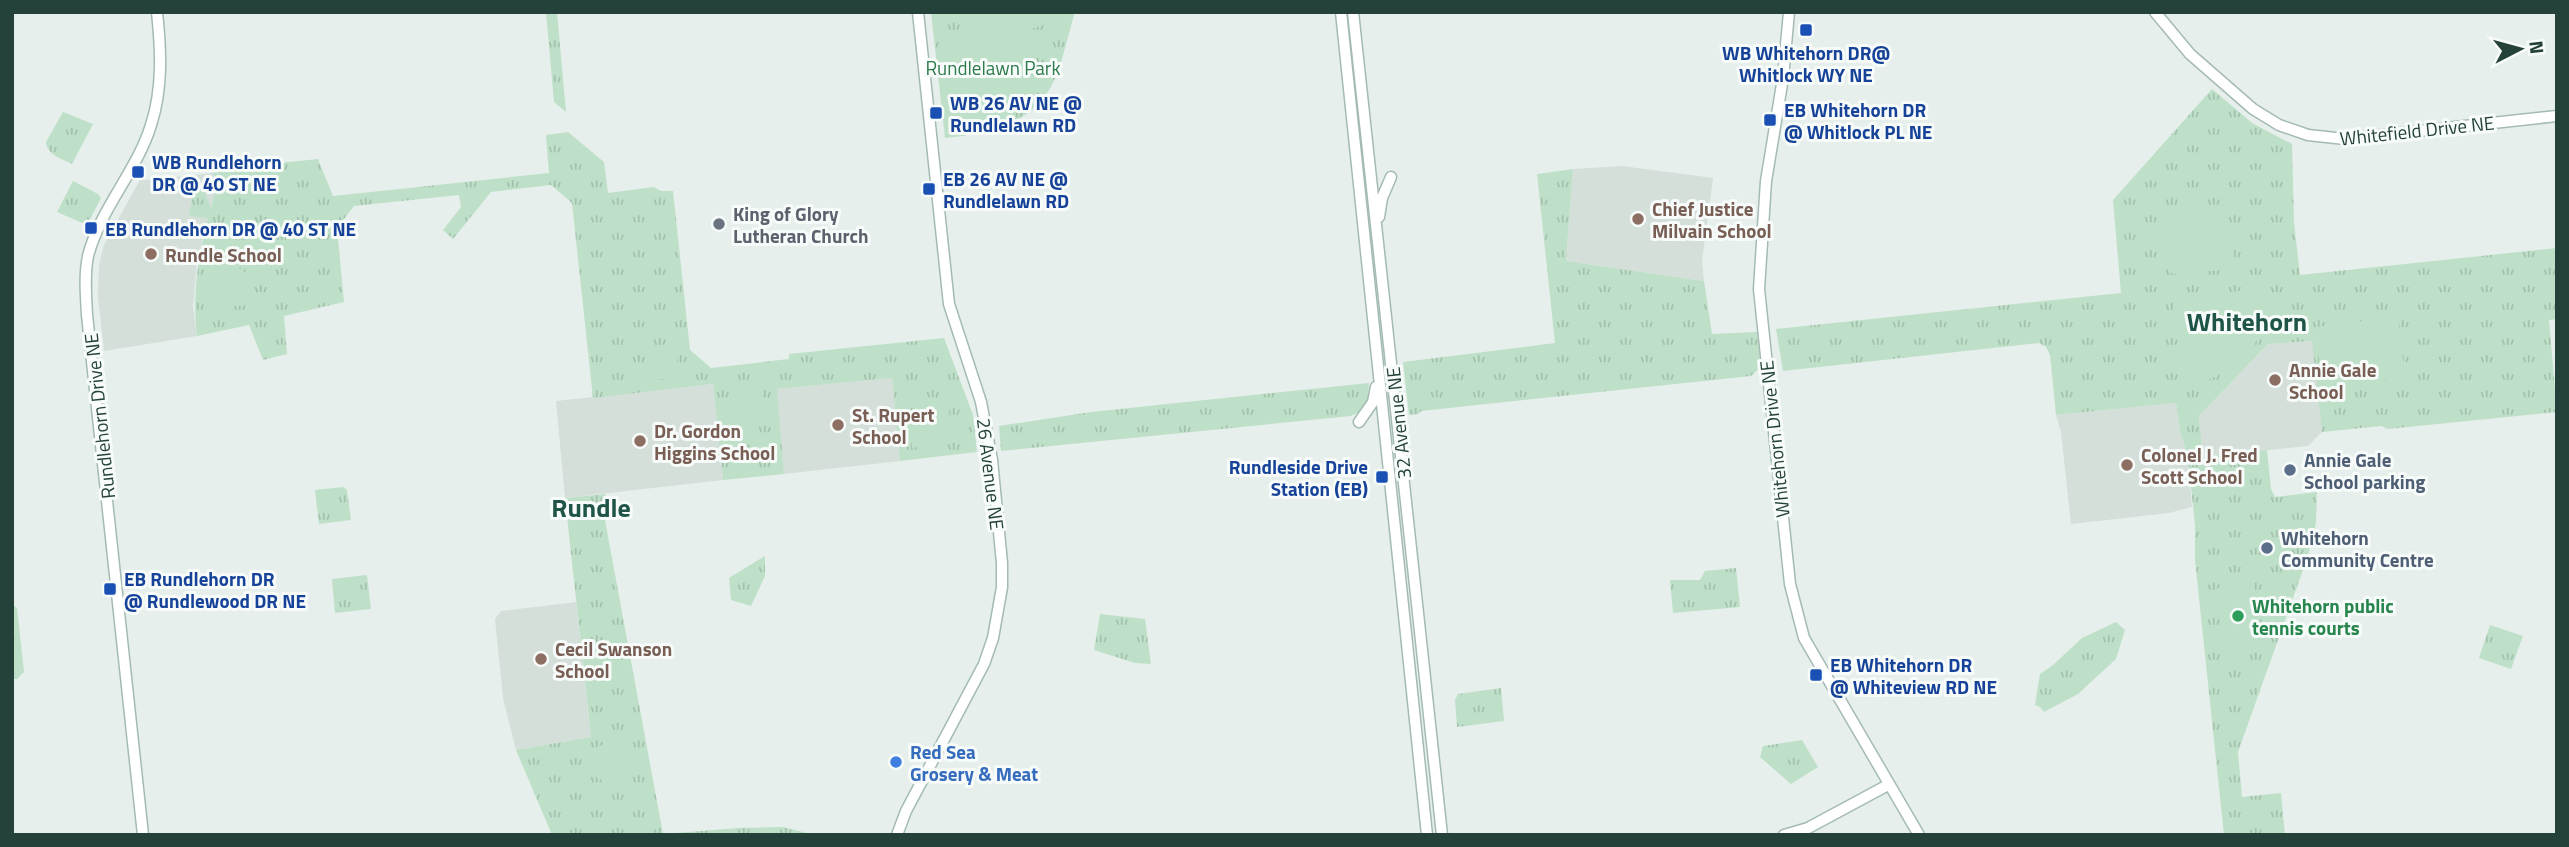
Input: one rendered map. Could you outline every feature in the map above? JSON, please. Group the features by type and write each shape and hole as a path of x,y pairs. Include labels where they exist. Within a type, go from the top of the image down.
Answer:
{"street":[{"name":"Rundlehorn Drive NE","path":"143,835 86,285 88,257 96,236 151,125 161,67 157,12"},
{"name":"26 Avenue NE","path":"897,835 906,811 984,664 993,638 1002,587 1002,563 987,425 949,304 918,12"},
{"name":"32 Avenue NE","path":"1341,12 1427,835"},
{"name":"32 Avenue NE","path":"1353,12 1442,835"},
{"name":"Whitehorn Drive NE","path":"1789,12 1783,78 1766,181 1759,289 1790,584 1804,638 1919,835"},
{"name":"Whitefield Drive NE","path":"2155,12 2190,54 2253,109 2279,125 2308,135 2345,139 2557,116"},
{"path":"1377,228 1382,198 1391,177"},
{"path":"1359,422 1373,402 1378,369"},
{"path":"1784,835 1808,828 1888,785"}],"shaded area":[{"name":"Chief Justice Milvain School","path":"1622,166 1713,178 1702,261 1704,281 1566,261 1573,169"},
{"name":"Rundle School","path":"213,173 215,191 197,262 193,306 197,336 104,351 98,296 99,265 104,245 141,178 145,180"},
{"name":"Annie Gale School","path":"2313,341 2322,432 2308,446 2203,457 2199,416 2268,344"},
{"name":"St. Rupert School","path":"892,378 900,461 784,474 776,389"},
{"name":"Dr. Gordon Higgins School","path":"713,384 723,480 565,498 556,401"},
{"name":"Colonel J. Fred Scott School","path":"2176,403 2188,458 2192,507 2169,513 2071,524 2061,432 2056,415"},
{"name":"Cecil Swanson School","path":"576,602 591,737 516,750 503,698 495,619 501,611"}],"green space":[{"path":"546,12 557,12 566,112 554,102"},
{"name":"Rundlelawn Park","path":"931,12 1075,12 1057,73 1040,102 1017,120 1003,126 975,134 945,138"},
{"path":"952,12 1051,12 1050,22 1037,27 999,32 974,26"},
{"path":"1033,32 1036,64 1030,91 1024,103 1015,114 986,129 954,132 943,43"},
{"path":"2212,89 2252,123 2292,144 2294,222 2300,275 2557,248 2557,319 2549,320 2557,412 2388,429 2381,426 2322,432 2312,341 2268,344 2199,416 2203,457 2267,450 2271,489 2275,497 2317,492 2316,523 2308,556 2238,752 2242,797 2281,793 2285,835 2224,835 2195,560 2195,525 2188,458 2176,403 2056,415 2050,355 2046,347 2039,343 1783,371 1776,329 2121,293 2113,200"},
{"path":"63,112 93,124 72,164 52,153 46,142"},
{"path":"568,132 604,162 608,193 654,187 661,191 673,191 690,350 711,368 789,359 789,354 944,338 973,415 977,452 900,461 892,378 777,389 784,474 723,480 713,384 593,398 572,203 551,185 491,192 453,239 443,230 461,207 459,195 354,206 337,228 344,302 284,316 287,354 263,360 249,325 197,336 197,276 208,218 189,216 193,194 199,188 203,188 211,208 215,191 213,173 262,167 261,159 269,164 318,159 333,196 549,173 546,135"},
{"path":"1573,169 1566,261 1704,281 1712,334 1757,332 1761,367 1751,376 1421,411 1409,415 1403,362 1555,343 1537,174"},
{"path":"73,181 101,198 87,225 57,212"},
{"path":"2187,207 2210,217 2224,228 2232,244 2236,269 2174,274 2169,271 2164,210"},
{"path":"237,267 248,274 253,289 253,305 218,307 213,304 210,269"},
{"path":"2262,288 2266,315 2261,331 2248,353 2221,374 2186,386 2172,310 2181,299"},
{"path":"2398,317 2405,377 2322,387 2315,327"},
{"path":"675,344 679,377 646,381 644,363 648,353 658,347"},
{"path":"1369,383 1365,409 1351,416 1001,451 999,426 1091,412"},
{"path":"761,390 765,426 735,429 732,393"},
{"path":"948,403 953,442 912,448 911,427 916,414 927,407"},
{"path":"343,487 347,490 351,520 319,524 315,490"},
{"path":"606,494 602,502 663,834 783,827 815,835 552,835 516,750 591,737 565,498"},
{"path":"765,556 765,576 751,606 731,600 729,578"},
{"path":"1736,568 1740,607 1673,613 1670,580 1700,580 1705,571"},
{"path":"367,575 371,609 335,613 332,579"},
{"name":"Whitehorn public tennis courts","path":"2254,584 2260,645 2223,649 2217,588"},
{"path":"12,604 17,608 24,672 17,679 12,679"},
{"path":"1100,614 1145,619 1151,664 1135,663 1094,650"},
{"path":"2116,622 2125,630 2116,659 2078,694 2044,712 2035,705 2040,674 2082,638"},
{"path":"2490,625 2523,636 2511,669 2479,658"},
{"path":"1501,688 1504,721 1457,727 1455,700 1458,694"},
{"path":"620,739 630,776 611,780 599,779 590,770 584,751"},
{"path":"1802,740 1818,767 1791,784 1760,757 1763,746"}],"place":[{"name":"WB Whitehorn DR@ Whitlock WY NE","path":"1806,30"},
{"name":"WB 26 AV NE @ Rundlelawn RD","path":"936,113"},
{"name":"EB Whitehorn DR @ Whitlock PL NE","path":"1770,120"},
{"name":"WB Rundlehorn DR @ 40 ST NE","path":"138,172"},
{"name":"EB 26 AV NE @ Rundlelawn RD","path":"929,189"},
{"name":"Chief Justice Milvain School","path":"1638,219"},
{"name":"King of Glory Lutheran Church","path":"719,224"},
{"name":"EB Rundlehorn DR @ 40 ST NE","path":"91,228"},
{"name":"Rundle School","path":"151,254"},
{"name":"Annie Gale School","path":"2275,380"},
{"name":"St. Rupert School","path":"838,425"},
{"name":"Dr. Gordon Higgins School","path":"640,441"},
{"name":"Colonel J. Fred Scott School","path":"2127,465"},
{"name":"Annie Gale School parking","path":"2290,470"},
{"name":"Rundleside Drive Station (EB)","path":"1382,477"},
{"name":"Whitehorn Community Centre","path":"2267,548"},
{"name":"EB Rundlehorn DR @ Rundlewood DR NE","path":"110,589"},
{"name":"Whitehorn public tennis courts","path":"2238,616"},
{"name":"Cecil Swanson School","path":"541,659"},
{"name":"EB Whitehorn DR @ Whiteview RD NE","path":"1816,675"},
{"name":"Red Sea Grosery & Meat","path":"896,762"}],"district":[{"name":"Whitehorn","path":"2247,321"},
{"name":"Rundle","path":"591,507"}]}
